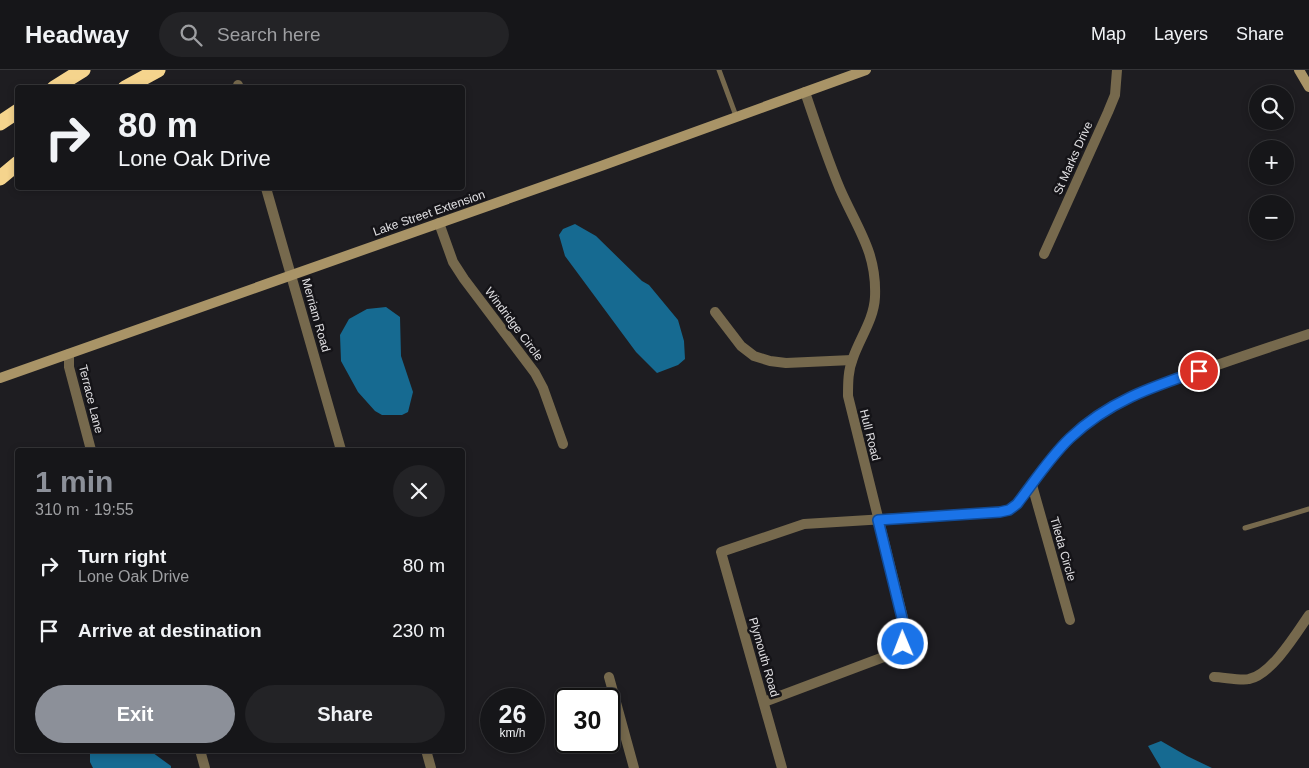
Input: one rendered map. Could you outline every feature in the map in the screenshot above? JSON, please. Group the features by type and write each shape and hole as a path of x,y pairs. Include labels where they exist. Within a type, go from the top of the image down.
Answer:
{"highway":[{"path":"57,85 76,70"},
{"path":"58,85 83,70"},
{"path":"130,85 158,70"},
{"path":"0,124 15,113"},
{"path":"0,168 15,158"},
{"path":"0,178 15,166"}],"street":[{"name":"Lake Street Extension","path":"0,378 866,70"},
{"name":"St Marks Drive","path":"1044,254 1115,95 1117,70"},
{"path":"1299,70 1309,87"},
{"name":"Hull Road","path":"764,702 898,651 903,644 905,635 848,396 848,376 852,360 870,320 875,299 871,256 863,235 840,189 805,92"},
{"name":"Merriam Road","path":"267,190 340,448"},
{"name":"Windridge Circle","path":"439,223 453,262 535,372 543,388 563,444"},
{"path":"715,312 741,346 754,356 786,363 852,360"},
{"path":"878,520 1009,510 1017,504 1069,439 1112,406 1161,384 1309,334"},
{"name":"Terrace Lane","path":"69,354 69,367 90,448"},
{"name":"Tileda Circle","path":"1032,485 1070,620"},
{"name":"Plymouth Road","path":"782,768 721,552 804,524 878,520"},
{"path":"1214,677 1248,680 1259,676 1269,669 1309,615"},
{"path":"609,677 634,768"},
{"path":"201,753 205,768"},
{"path":"427,753 431,768"}],"lane":[{"path":"719,70 736,117"},
{"path":"1245,528 1309,509"}],"water":[{"path":"575,224 596,236 642,281 649,285 678,320 684,341 685,359 678,365 657,373 636,352 565,256 559,235 563,229"},
{"path":"386,307 400,317 401,356 413,392 408,412 402,415 382,415 375,411 358,392 341,361 340,335 349,319 367,309"},
{"path":"1161,741 1212,768 1161,768 1148,746"},
{"path":"90,753 153,753 171,766 171,768 93,768 90,762"}],"route":[{"path":"903,644 904,626 878,520 1009,510 1017,504 1069,439 1090,421 1112,406 1136,394 1199,371"}]}
